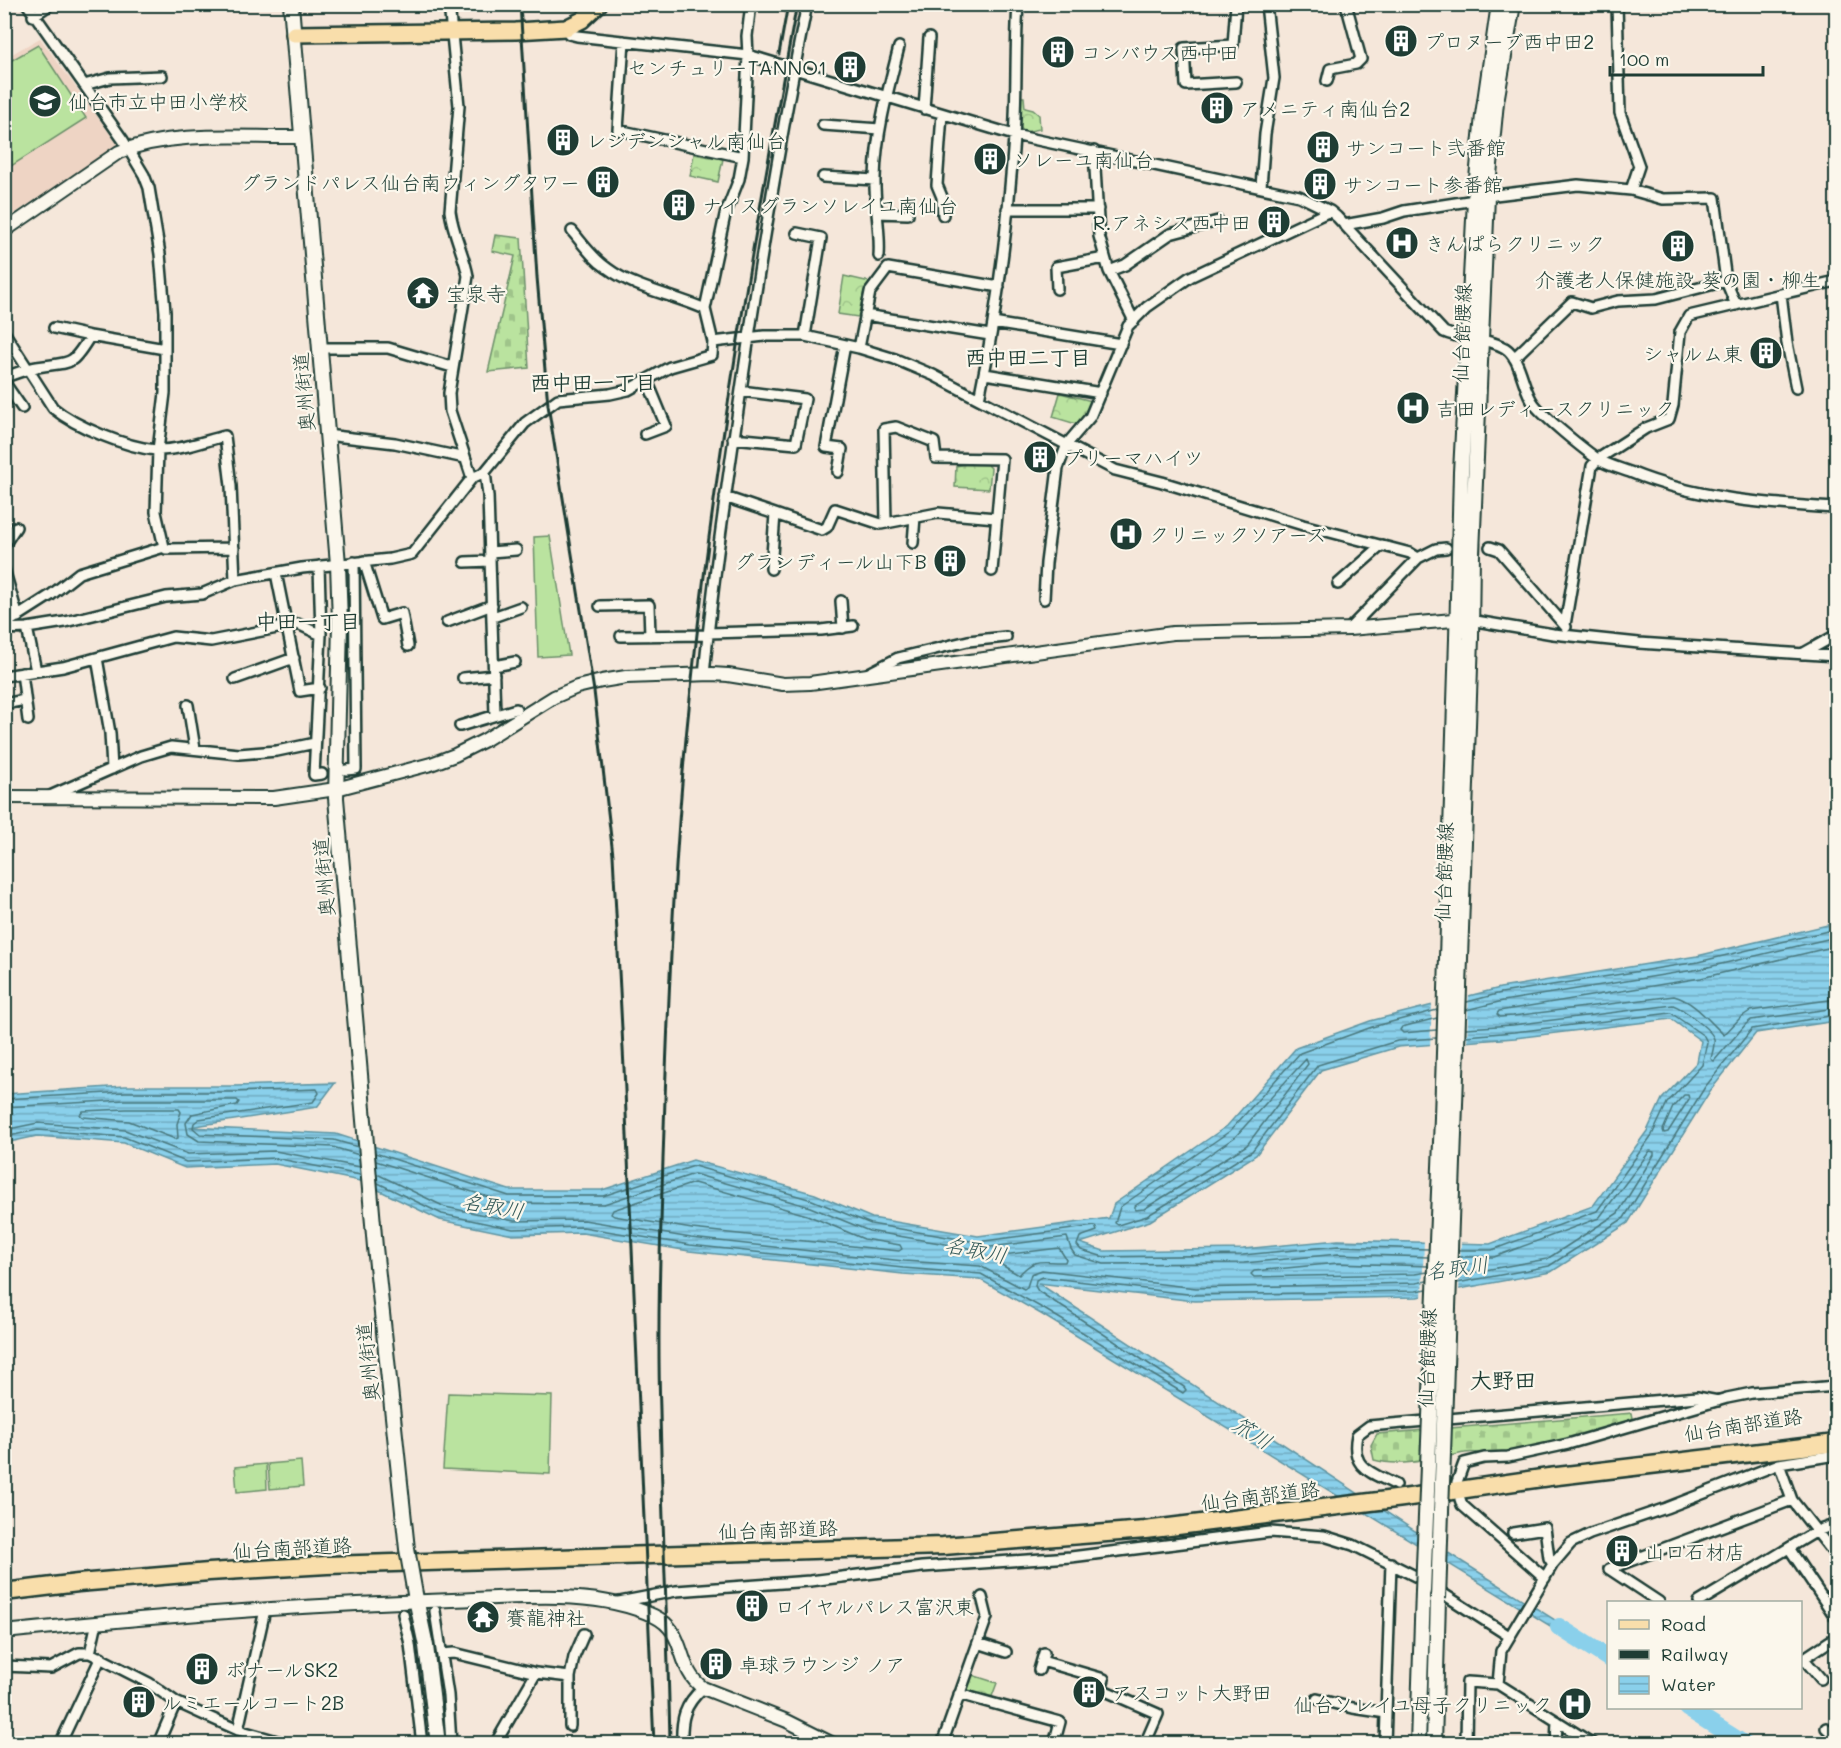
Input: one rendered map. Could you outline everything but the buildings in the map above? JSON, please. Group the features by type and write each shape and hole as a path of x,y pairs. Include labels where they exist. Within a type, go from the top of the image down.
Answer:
{"highway":[{"name":"仙台南部道路","path":"1550,1477 1582,1470 1836,1431"},
{"name":"仙台南部道路","path":"4,1592 208,1572 327,1565 943,1546 1145,1530 1294,1512 1400,1492 1550,1477 1836,1443"}],"main road":[{"name":"奥州街道","path":"291,4 338,564 340,622 336,793 373,1224 403,1519 430,1675 438,1743"},
{"path":"294,34 566,28 582,20 599,4"},
{"name":"仙台館腰線","path":"1434,1743 1464,638 1460,493 1474,341 1483,115 1500,4"},
{"name":"仙台館腰線","path":"1481,198 1514,4"},
{"name":"仙台館腰線","path":"1418,1743 1442,1117 1464,638"}],"street":[{"path":"27,4 33,16 129,148 149,188 160,254 165,312 165,393 158,450 156,512 164,547"},
{"path":"33,16 51,4"},
{"path":"449,4 459,105 450,211 452,226 468,276 449,393 450,411 472,478"},
{"path":"4,627 27,628 65,622 166,597 202,594 235,580 412,554 472,478 485,472 525,423 558,399 628,390 670,367 712,355 713,342 705,309 725,215 739,179 743,157 747,36 752,4"},
{"path":"704,675 747,338 776,164 807,4"},
{"path":"980,399 999,287 1007,209 1014,135 1018,4"},
{"path":"1236,4 1233,45 1184,48 1186,84 1236,82"},
{"path":"1261,187 1265,134 1274,78 1266,4"},
{"path":"1327,81 1330,69 1356,64 1361,59 1346,4"},
{"path":"1617,4 1620,113 1639,166 1631,190"},
{"path":"566,28 569,34 577,36 748,55 1014,135 1299,196 1330,211 1444,332 1507,349 1514,358 1533,404 1598,459 1654,482 1708,495 1772,504 1836,508"},
{"path":"924,109 929,38"},
{"path":"624,41 618,130 743,157"},
{"path":"879,256 880,240 875,180 885,98 898,47"},
{"path":"84,85 110,78 162,76"},
{"path":"942,114 937,185 942,197 943,215"},
{"path":"823,125 880,129"},
{"path":"4,231 119,152 129,148 183,138 302,137"},
{"path":"1094,151 1099,236 1109,271 1134,321"},
{"path":"823,177 875,180"},
{"path":"1344,225 1375,220 1404,211 1578,185 1631,190 1663,199 1715,198 1726,282 1736,305"},
{"path":"1007,209 1098,209"},
{"path":"1044,598 1058,468 1067,444 1090,417 1128,326 1148,307 1190,277 1330,211"},
{"path":"877,213 908,214"},
{"path":"1109,271 1125,265 1170,234 1218,221"},
{"path":"572,231 594,256 614,273 705,309"},
{"path":"797,232 821,238 805,336"},
{"path":"1057,289 1056,267 1105,258"},
{"path":"859,348 870,292 888,268 999,287"},
{"path":"1565,625 1592,466 1598,459 1646,428 1669,419 1673,405 1680,332 1689,316 1836,281"},
{"path":"1514,358 1572,302 1591,308 1618,301 1656,299 1726,282"},
{"path":"1781,294 1786,343 1796,388"},
{"path":"865,315 990,335"},
{"path":"993,323 1121,344"},
{"path":"54,328 165,349"},
{"path":"4,332 53,408 60,415 106,436 158,450 225,436 231,486 235,580"},
{"path":"4,377 28,369 66,364 79,355 90,336"},
{"path":"713,342 805,336 895,359 980,399 1115,470 1292,522 1410,553 1418,558"},
{"path":"838,472 842,449 826,447 845,345"},
{"path":"319,348 388,348 452,367"},
{"path":"985,374 1101,393"},
{"path":"645,435 666,426 647,380"},
{"path":"4,382 22,408"},
{"path":"733,438 796,444 806,399 741,391"},
{"path":"886,522 884,429 896,427 934,442 936,458 1002,459 992,571"},
{"path":"326,435 395,443 465,458"},
{"path":"485,472 495,715"},
{"path":"725,497 822,530 827,527 835,509 881,524 938,513 996,518"},
{"path":"771,568 775,514"},
{"path":"913,543 915,517"},
{"path":"4,545 16,527"},
{"path":"1338,584 1382,545"},
{"path":"4,627 79,573 164,547 166,549 234,548"},
{"path":"1490,547 1499,550 1577,637"},
{"path":"1349,629 1418,558 1436,549 1446,548"},
{"path":"465,562 516,550"},
{"path":"364,561 382,619 402,613 408,646"},
{"path":"346,770 356,769 354,562"},
{"path":"319,566 320,688 314,775 322,774"},
{"path":"5,572 18,617"},
{"path":"276,573 300,691 320,688"},
{"path":"841,601 843,627"},
{"path":"447,622 492,605"},
{"path":"600,606 649,605 650,636"},
{"path":"492,617 521,607"},
{"path":"4,797 274,798 336,793 455,755 494,735 554,697 577,687 626,677 728,675 783,684 810,683 1173,633 1349,629 1464,619 1577,637 1693,648 1836,656"},
{"path":"4,676 63,667 173,637 211,641 298,624 321,635"},
{"path":"621,636 854,626"},
{"path":"27,628 36,671"},
{"path":"1800,655 1836,635"},
{"path":"864,675 898,658 969,640 1006,637"},
{"path":"97,658 110,734 112,769"},
{"path":"235,678 294,658"},
{"path":"463,678 515,663"},
{"path":"22,673 28,720"},
{"path":"4,704 25,700"},
{"path":"188,705 195,749"},
{"path":"460,726 516,709"},
{"path":"48,797 141,756 171,747 239,754 277,751 315,743"},
{"path":"1457,1482 1464,1463 1471,1461 1508,1457 1568,1444 1752,1393 1836,1386"},
{"path":"1400,1492 1367,1471 1357,1461 1354,1447 1357,1435 1369,1426 1697,1396 1718,1401"},
{"path":"1498,1684 1501,1651 1553,1564 1565,1548 1578,1539 1779,1464 1836,1455"},
{"path":"1779,1464 1792,1500 1836,1556"},
{"path":"1460,1499 1462,1505 1543,1581"},
{"path":"1657,1601 1609,1569 1792,1500"},
{"path":"1701,1601 1817,1531 1836,1524"},
{"path":"1513,1533 1545,1528 1549,1558 1553,1564"},
{"path":"614,1603 676,1591 810,1581 922,1567 1081,1556 1270,1532 1324,1536 1353,1545 1391,1563 1511,1633"},
{"path":"1789,1548 1836,1618"},
{"path":"1385,1743 1391,1563"},
{"path":"4,1632 97,1622 416,1597 562,1597 614,1603 634,1608 665,1623 680,1644 687,1670 694,1682 703,1688 787,1721 833,1743"},
{"path":"942,1743 987,1617 982,1597"},
{"path":"238,1730 265,1610"},
{"path":"435,1611 451,1743"},
{"path":"404,1614 411,1644 422,1743"},
{"path":"90,1653 97,1622"},
{"path":"570,1726 570,1677 574,1657 584,1634"},
{"path":"1821,1679 1802,1660 1836,1636"},
{"path":"978,1642 1006,1652"},
{"path":"4,1666 51,1668 79,1653 90,1653 149,1683 177,1702 238,1730 288,1743"},
{"path":"442,1654 454,1653 537,1673 570,1677"},
{"path":"60,1743 101,1657"},
{"path":"1042,1662 1104,1679 1101,1689 1158,1714 1148,1737 1148,1743"},
{"path":"495,1743 537,1673"},
{"path":"1466,1743 1467,1682 1498,1684 1593,1743"},
{"path":"682,1743 681,1725 685,1712 692,1698 703,1688"},
{"path":"959,1694 1060,1722 1054,1743"},
{"path":"1317,1699 1386,1713"},
{"path":"158,1743 177,1702"},
{"path":"1325,1712 1328,1702"},
{"path":"1556,1743 1557,1721"},
{"path":"1826,1728 1836,1737"},
{"path":"4,1740 13,1743"}],"shaded area":[{"name":"仙台市立中田小学校","path":"40,38 118,145 5,220 5,58"}],"green space":[{"path":"38,45 86,118 5,170 5,64"},
{"path":"1018,97 1024,97 1025,108 1039,115 1040,129 1025,132 1018,126"},
{"path":"694,154 723,159 718,182 690,176"},
{"path":"495,235 521,238 529,368 488,372 515,256 492,251"},
{"path":"844,276 870,282 864,291 858,317 838,314"},
{"path":"1060,393 1092,401 1088,415 1079,425 1053,417"},
{"path":"986,463 991,468 989,489 955,487 956,466"},
{"path":"550,536 569,655 538,657 534,537"},
{"path":"448,1393 552,1396 550,1474 443,1469"},
{"path":"1632,1413 1633,1418 1611,1426 1546,1444 1497,1454 1469,1453 1396,1463 1374,1460 1371,1445 1377,1434"},
{"path":"301,1461 303,1486 270,1489 268,1464"},
{"path":"266,1464 267,1489 237,1492 235,1467"},
{"path":"972,1675 997,1683 991,1699 970,1693 967,1687"}],"water":[{"name":"名取川","path":"1836,923 1836,1021 1756,1033 1710,1091 1628,1223 1551,1272 1417,1297 1195,1301 1038,1283 1453,1556 1582,1637 1578,1643 1041,1314 979,1279 903,1274 689,1251 582,1233 513,1235 440,1220 360,1181 275,1164 185,1168 124,1143 37,1136 5,1143 5,1094 125,1086 335,1083 317,1107 189,1127 336,1134 509,1190 602,1190 693,1160 815,1194 872,1218 978,1236 1109,1218 1114,1204 1227,1126 1296,1048 1370,1021 1500,988 1697,956","holes":["1671,1019 1701,1041 1697,1062 1662,1099 1647,1131 1593,1206 1490,1244 1338,1240 1243,1249 1104,1251 1080,1243 1150,1221 1256,1155 1321,1070 1398,1047 1515,1038"]}],"pier":[{"path":"1469,993 1467,1045 1430,1047 1432,1002"},
{"path":"1424,1240 1461,1241 1459,1292 1422,1299"}],"waterway":[{"name":"笊川","path":"1559,1627 1607,1657"},
{"name":"笊川","path":"1689,1709 1744,1744"}],"tunnel":[{"path":"1446,548 1490,547"},
{"path":"403,1614 435,1611"}],"railway":[{"path":"520,4 537,277 548,405 594,691 613,855 654,1744"},
{"path":"779,54 788,4"},
{"path":"670,1744 659,1304 669,990 680,806 717,475 763,192 797,4"}],"place":[{"name":"プロヌーブ西中田2","path":"1401,41"},
{"name":"コンバウス西中田","path":"1058,52"},
{"name":"センチュリーTANNO1","path":"850,67"},
{"name":"仙台市立中田小学校","path":"45,101"},
{"name":"アメニティ南仙台2","path":"1217,108"},
{"name":"レジデンシャル南仙台","path":"563,140"},
{"name":"サンコート弐番館","path":"1323,147"},
{"name":"ソレーユ南仙台","path":"990,159"},
{"name":"グランドパレス仙台南ウィングタワー","path":"603,182"},
{"name":"サンコート参番館","path":"1320,184"},
{"name":"ナイスグランソレイユ南仙台","path":"679,205"},
{"name":"R.アネシス西中田","path":"1274,222"},
{"name":"きんぱらクリニック","path":"1402,243"},
{"name":"介護老人保健施設 葵の園・柳生","path":"1678,246"},
{"name":"宝泉寺","path":"423,293"},
{"name":"シャルム東","path":"1766,353"},
{"name":"吉田レディースクリニック","path":"1413,408"},
{"name":"プリーマハイツ","path":"1040,457"},
{"name":"クリニックソアーズ","path":"1126,534"},
{"name":"グランディール山下B","path":"950,561"},
{"name":"山口石材店","path":"1622,1551"},
{"name":"ロイヤルパレス富沢東","path":"752,1606"},
{"name":"賽龍神社","path":"483,1617"},
{"name":"卓球ラウンジ ノア","path":"716,1664"},
{"name":"ボナールSK2","path":"202,1669"},
{"name":"アスコット大野田","path":"1089,1692"},
{"name":"ルミエールコート2B","path":"139,1702"},
{"name":"仙台ソレイユ母子クリニック","path":"1575,1704"}],"district":[{"name":"西中田二丁目","path":"1028,356"},
{"name":"西中田一丁目","path":"593,381"},
{"name":"中田一丁目","path":"308,620"},
{"name":"大野田","path":"1503,1379"}]}
